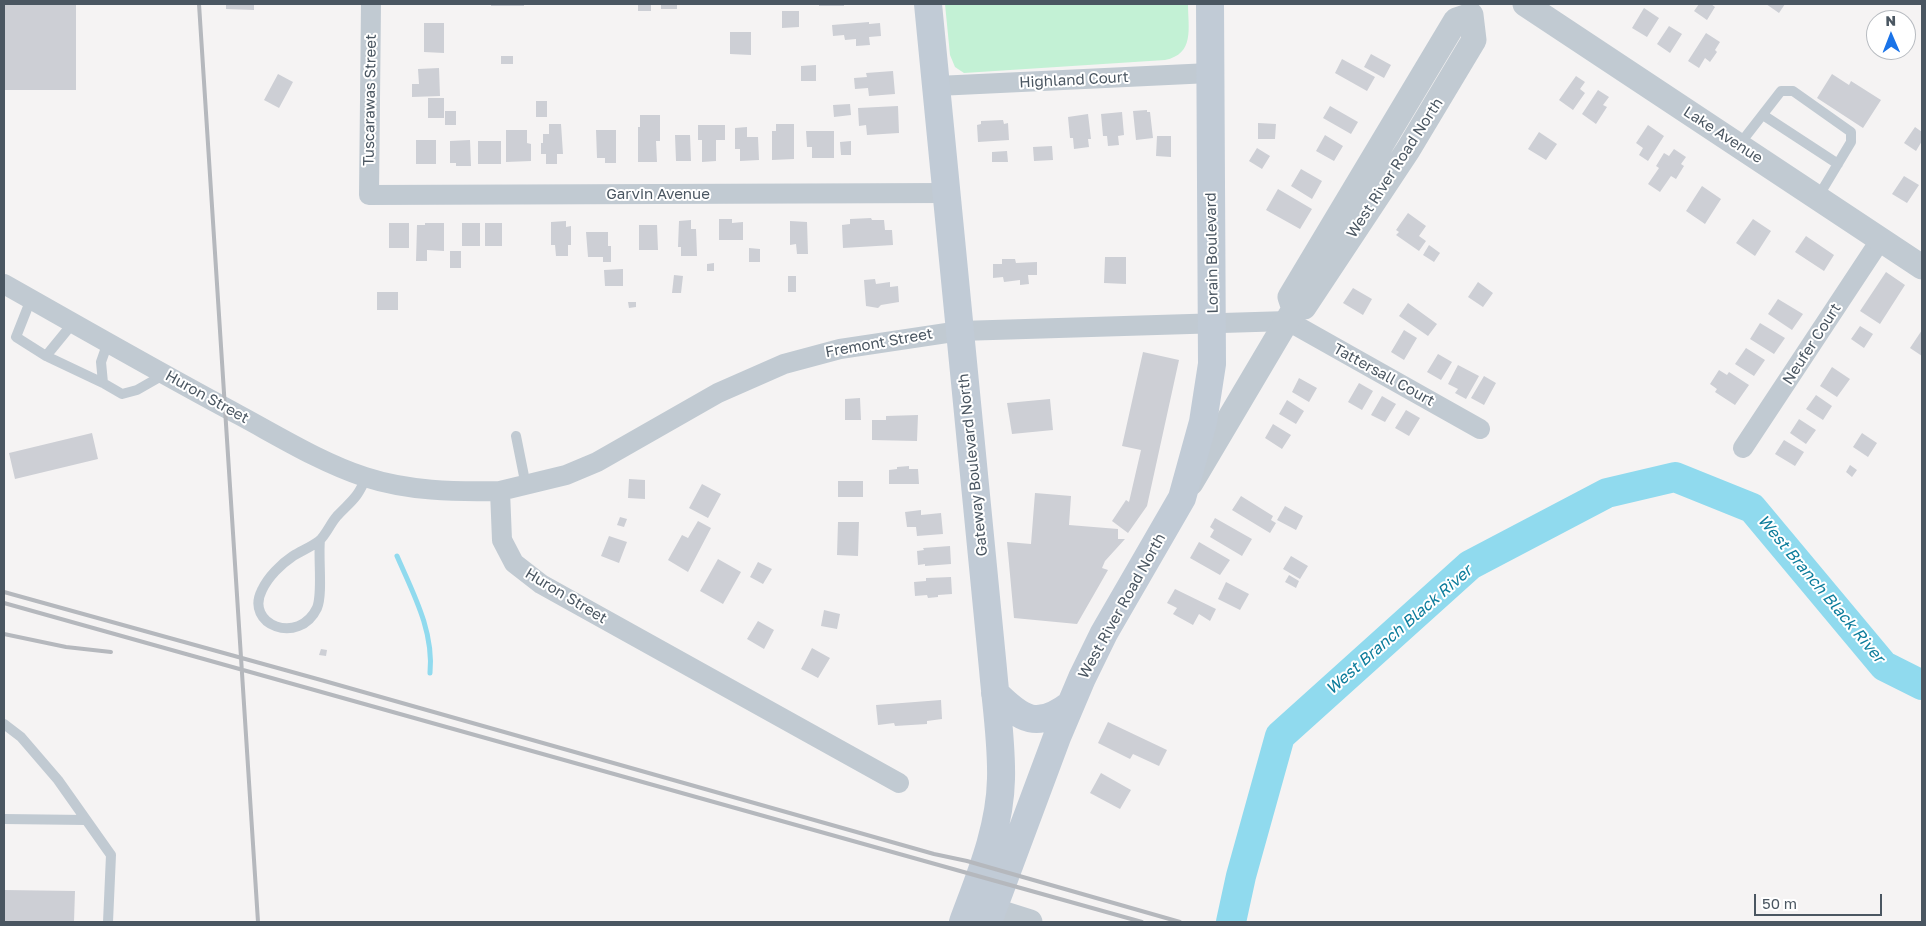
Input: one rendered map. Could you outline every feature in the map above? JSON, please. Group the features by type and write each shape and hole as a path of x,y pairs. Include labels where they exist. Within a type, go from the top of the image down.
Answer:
{"main road":[{"name":"Gateway Boulevard North","path":"928,4 995,693 1001,779 998,812 979,914"},
{"name":"Lorain Boulevard","path":"1182,498 1196,453 1208,400 1212,364 1210,4"},
{"name":"West River Road North","path":"979,914 1040,782 1071,704 1104,632 1182,498"},
{"path":"995,693 1015,711 1028,718 1052,716 1071,704"}],"street":[{"name":"Tuscarawas Street","path":"369,195 371,4"},
{"name":"Lake Avenue","path":"1525,4 1922,267"},
{"name":"West River Road North","path":"1182,498 1291,315 1304,307 1408,150 1451,79 1474,40 1475,9"},
{"name":"Highland Court","path":"937,86 1210,73"},
{"name":"Garvin Avenue","path":"369,195 947,193"},
{"name":"Neufer Court","path":"1743,448 1881,239"},
{"name":"Huron Street","path":"4,284 330,464 397,486 450,492 500,491 502,540 514,563 541,584 899,783"},
{"name":"Fremont Street","path":"500,491 566,476 597,462 718,393 784,364 840,349 960,331 1213,324 1291,315"},
{"name":"Tattersall Court","path":"1291,315 1480,429"},
{"path":"979,914 1030,922"}],"lane":[{"path":"1739,146 1781,91 1794,91 1851,132 1851,142 1818,197"},
{"path":"1763,114 1838,164"},
{"path":"31,299 16,337 46,356 103,382 122,394 138,390 165,374"},
{"path":"46,356 73,323"},
{"path":"103,382 102,362 108,342"},
{"path":"516,436 526,486"},
{"path":"320,540 318,556 320,585 318,607 310,619 300,627 284,628 272,626 264,618 258,604 261,590 274,572 292,557 320,540 337,517 360,493 366,477"},
{"path":"4,724 21,737 58,780 110,855 108,922"},
{"path":"4,818 86,820"}],"green space":[{"path":"945,4 1188,4 1188,39 1181,52 1175,57 1165,60 964,73 955,67 950,55"}],"building":[{"path":"4,4 76,4 76,90 4,90"},
{"path":"226,4 254,4 254,10 226,9"},
{"path":"491,4 524,4 524,6 491,6"},
{"path":"638,4 651,4 651,11 638,11"},
{"path":"661,4 677,4 677,9 661,9"},
{"path":"819,4 844,4 844,6 819,6"},
{"path":"1699,4 1711,4 1715,7 1707,20 1694,11"},
{"path":"1766,4 1785,4 1779,13"},
{"path":"1644,8 1659,18 1647,37 1632,28"},
{"path":"782,11 799,11 799,27 782,28"},
{"path":"869,22 869,24 880,23 881,36 869,37 870,45 856,46 856,39 845,40 844,35 833,36 832,25"},
{"path":"424,23 444,23 444,53 424,52"},
{"path":"1669,26 1682,34 1670,53 1657,44"},
{"path":"730,32 751,32 751,55 730,54"},
{"path":"1706,33 1720,42 1715,50 1717,52 1710,62 1705,58 1699,68 1688,61"},
{"path":"1371,54 1391,65 1384,78 1364,67"},
{"path":"501,56 513,56 513,64 501,64"},
{"path":"1342,59 1375,77 1367,91 1335,73"},
{"path":"816,65 816,81 801,81 801,66"},
{"path":"439,68 440,96 412,97 412,84 419,84 418,69"},
{"path":"893,71 895,94 869,96 868,88 855,89 854,78 867,77 866,73"},
{"path":"278,74 293,82 279,108 264,100"},
{"path":"1832,74 1849,85 1851,81 1881,100 1863,128 1817,98"},
{"path":"1576,76 1585,82 1580,89 1585,93 1573,110 1559,100"},
{"path":"1598,90 1609,97 1603,105 1607,107 1596,124 1582,114"},
{"path":"428,98 444,98 444,118 428,118"},
{"path":"536,101 547,101 547,117 536,117"},
{"path":"850,104 851,115 834,117 833,105"},
{"path":"898,106 899,133 867,135 866,125 859,126 858,108"},
{"path":"1330,106 1358,122 1351,134 1323,118"},
{"path":"1147,110 1147,112 1150,112 1153,138 1136,140 1133,111"},
{"path":"445,111 456,111 456,125 445,125"},
{"path":"1122,112 1124,135 1118,136 1119,145 1108,146 1107,136 1103,136 1101,114"},
{"path":"1088,114 1091,139 1088,139 1089,147 1074,149 1073,138 1070,138 1068,117"},
{"path":"640,115 660,115 660,141 656,141 657,162 638,162"},
{"path":"1003,120 1004,124 1008,123 1009,140 978,142 977,125 981,124 981,121"},
{"path":"1258,123 1276,124 1275,139 1258,139"},
{"path":"549,124 561,124 563,154 557,154 557,164 546,164 546,154 541,154 543,134 549,134"},
{"path":"776,124 794,124 794,159 772,160 772,131 776,131"},
{"path":"698,125 725,125 725,140 716,140 716,161 702,162 702,140 698,140"},
{"path":"1648,125 1664,136 1648,161 1639,155 1643,148 1636,143"},
{"path":"747,127 747,137 758,137 759,160 740,161 740,149 735,149 735,128"},
{"path":"1915,127 1922,132 1922,141 1916,151 1904,143"},
{"path":"506,130 527,130 527,143 531,144 531,161 506,162"},
{"path":"596,130 616,130 616,163 605,163 605,158 597,158"},
{"path":"806,131 834,131 834,158 812,158 812,147 807,147"},
{"path":"1539,132 1557,144 1546,160 1528,149"},
{"path":"675,135 690,135 691,161 676,161"},
{"path":"1325,135 1343,146 1334,161 1316,151"},
{"path":"1157,136 1171,136 1171,157 1156,156"},
{"path":"416,140 436,140 436,164 416,164"},
{"path":"470,140 471,166 456,166 456,163 450,163 450,141"},
{"path":"478,141 501,141 501,164 478,164"},
{"path":"851,141 851,155 841,155 840,142"},
{"path":"1052,146 1053,160 1034,161 1033,147"},
{"path":"1257,148 1270,156 1262,169 1249,161"},
{"path":"1674,149 1686,157 1681,164 1684,166 1676,179 1671,176 1660,192 1648,184 1659,168 1656,166 1664,153 1669,156"},
{"path":"1007,151 1008,162 992,162 992,152"},
{"path":"1301,169 1322,181 1312,199 1291,186"},
{"path":"1904,176 1919,185 1907,203 1892,194"},
{"path":"1702,186 1721,199 1705,224 1686,211"},
{"path":"1278,189 1312,209 1300,229 1266,210"},
{"path":"1408,213 1426,226 1419,236 1426,241 1419,251 1396,235 1399,232 1396,230"},
{"path":"871,218 872,220 884,220 885,230 892,230 893,245 843,248 842,225 850,224 850,219"},
{"path":"719,219 732,219 732,223 743,222 743,240 719,240"},
{"path":"1753,219 1771,231 1755,256 1736,243"},
{"path":"691,220 691,229 696,229 697,256 681,256 681,247 678,247 679,221"},
{"path":"566,221 566,227 571,226 571,245 568,245 568,256 556,256 555,245 551,245 551,222"},
{"path":"790,221 807,222 808,254 797,254 796,244 790,245"},
{"path":"389,223 409,223 409,248 389,248"},
{"path":"425,223 444,223 444,251 427,250 427,261 416,261 417,225 425,225"},
{"path":"462,223 480,223 480,246 462,246"},
{"path":"485,223 502,223 502,246 485,246"},
{"path":"639,225 657,225 658,250 639,250"},
{"path":"586,232 608,232 608,246 611,246 611,262 603,262 603,257 588,257"},
{"path":"1806,236 1834,255 1824,271 1795,252"},
{"path":"1429,245 1440,253 1434,262 1423,255"},
{"path":"749,248 760,249 760,262 749,262"},
{"path":"450,251 461,251 461,268 450,268"},
{"path":"1105,257 1126,257 1126,284 1104,283"},
{"path":"1002,259 1015,259 1016,263 1037,262 1037,275 1028,275 1029,284 1020,285 1020,280 1004,282 1003,277 993,278 993,264 1002,264"},
{"path":"714,263 714,271 707,271 707,264"},
{"path":"623,269 623,286 605,286 604,270"},
{"path":"1886,272 1905,285 1880,324 1860,311"},
{"path":"674,275 683,276 681,293 672,293"},
{"path":"788,276 796,276 796,292 788,292"},
{"path":"875,279 876,284 890,282 890,287 898,286 899,302 881,305 878,308 866,306 864,280"},
{"path":"1478,282 1493,293 1483,307 1468,297"},
{"path":"1353,288 1372,299 1363,315 1343,303"},
{"path":"377,292 398,292 398,310 377,310"},
{"path":"1778,299 1803,314 1792,330 1768,314"},
{"path":"628,302 636,302 636,307 629,308"},
{"path":"1408,303 1437,324 1428,336 1399,316"},
{"path":"1760,323 1785,338 1774,354 1750,339"},
{"path":"1860,326 1873,334 1864,348 1851,339"},
{"path":"1404,330 1417,338 1404,360 1391,352"},
{"path":"1922,330 1922,356 1910,348"},
{"path":"1746,348 1765,360 1754,376 1735,364"},
{"path":"1143,352 1179,360 1147,506 1128,533 1112,521 1126,500 1129,502 1141,450 1122,446"},
{"path":"1438,354 1452,362 1441,380 1427,372"},
{"path":"1458,365 1479,376 1466,399 1455,393 1458,389 1448,384"},
{"path":"1832,367 1850,379 1837,397 1820,386"},
{"path":"1719,370 1727,375 1729,372 1749,385 1735,405 1715,392 1717,389 1710,384"},
{"path":"1484,376 1496,383 1484,405 1471,398"},
{"path":"1299,378 1317,388 1309,402 1292,392"},
{"path":"1359,383 1373,391 1362,410 1348,402"},
{"path":"1816,395 1832,406 1823,420 1806,409"},
{"path":"1382,396 1396,404 1385,422 1371,415"},
{"path":"860,398 861,420 845,420 845,399"},
{"path":"1050,399 1053,430 1012,434 1007,403"},
{"path":"1287,400 1304,411 1296,424 1279,414"},
{"path":"1406,410 1420,418 1409,436 1395,428"},
{"path":"918,415 917,441 872,440 872,420 886,420 886,416"},
{"path":"1799,419 1816,430 1806,444 1790,433"},
{"path":"1273,424 1291,435 1282,449 1265,438"},
{"path":"92,433 98,459 15,479 9,453"},
{"path":"1862,433 1877,443 1868,457 1853,447"},
{"path":"1784,440 1804,452 1795,466 1775,454"},
{"path":"1850,465 1857,470 1852,477 1846,472"},
{"path":"909,466 909,469 918,469 919,484 889,484 889,470"},
{"path":"629,479 645,480 645,499 628,498"},
{"path":"838,481 863,481 863,497 838,497"},
{"path":"702,484 721,494 708,518 689,508"},
{"path":"1035,493 1071,496 1069,525 1118,529 1118,539 1125,539 1105,561 1102,568 1108,570 1077,624 1014,618 1007,542 1031,544"},
{"path":"1241,496 1273,516 1271,520 1276,523 1270,533 1232,510"},
{"path":"1285,506 1303,516 1296,530 1277,520"},
{"path":"921,510 921,515 941,513 943,534 917,536 916,527 907,527 905,512"},
{"path":"620,517 627,519 624,527 617,525"},
{"path":"1215,518 1252,539 1242,556 1210,537 1214,530 1210,527"},
{"path":"698,521 711,528 688,572 668,560 682,535 688,538"},
{"path":"838,522 859,522 858,556 837,555"},
{"path":"609,536 627,542 619,563 601,556"},
{"path":"1199,542 1230,560 1220,575 1190,558"},
{"path":"950,546 951,564 918,565 917,551 924,550 923,548"},
{"path":"1291,556 1308,566 1300,579 1283,569"},
{"path":"718,559 741,572 723,604 700,591"},
{"path":"758,562 772,569 763,584 750,577"},
{"path":"1289,575 1299,581 1296,588 1285,582"},
{"path":"951,577 952,594 928,598 927,595 915,596 914,582 926,581 926,578"},
{"path":"1226,582 1249,594 1240,610 1218,599"},
{"path":"1175,589 1216,609 1210,621 1199,614 1193,625 1173,614 1177,608 1167,603"},
{"path":"824,610 840,614 837,629 821,626"},
{"path":"758,621 774,630 764,649 747,639"},
{"path":"812,648 830,658 818,678 801,669"},
{"path":"321,649 327,650 326,656 319,655"},
{"path":"941,700 942,719 927,721 927,724 895,726 894,723 878,725 876,705"},
{"path":"1108,722 1167,750 1159,766 1133,754 1130,759 1098,743"},
{"path":"1101,773 1131,790 1120,809 1090,793"},
{"path":"4,890 75,891 74,922 4,922"}],"waterway":[{"name":"West Branch Black River","path":"1231,922 1241,876 1280,736 1470,565 1607,493 1675,477 1752,508 1884,666 1922,685"},
{"path":"397,556 416,598 426,627 429,642 430,673"}],"railway":[{"path":"199,4 258,922"},
{"path":"4,592 1180,922"},
{"path":"4,603 1142,922"},
{"path":"4,634 66,647 111,652"}]}
